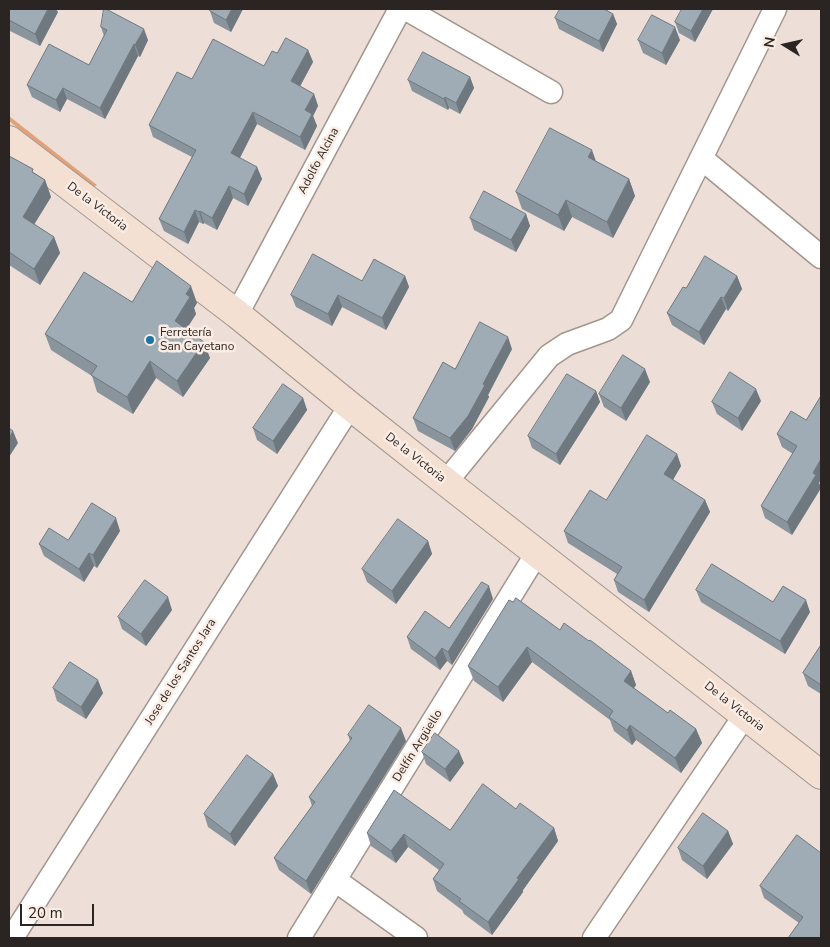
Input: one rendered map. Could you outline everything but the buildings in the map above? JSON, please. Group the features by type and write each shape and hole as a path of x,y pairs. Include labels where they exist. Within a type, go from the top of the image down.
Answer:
{"main road":[{"name":"De la Victoria","path":"9,140 237,314 446,482 821,775"}],"street":[{"name":"Adolfo Alcina","path":"237,314 400,9"},
{"path":"406,9 550,92"},
{"path":"446,482 549,356 567,344 608,329 621,320 775,9"},
{"path":"701,158 821,257"},
{"name":"Jose de los Santos Jara","path":"12,938 350,406"},
{"name":"Delfín Argüello","path":"299,938 537,553"},
{"path":"594,938 744,715"},
{"path":"335,880 416,938"}],"shaded area":[{"path":"9,116 97,185 94,187 9,121"}],"place":[{"name":"Ferretería San Cayetano","path":"150,340"}]}
